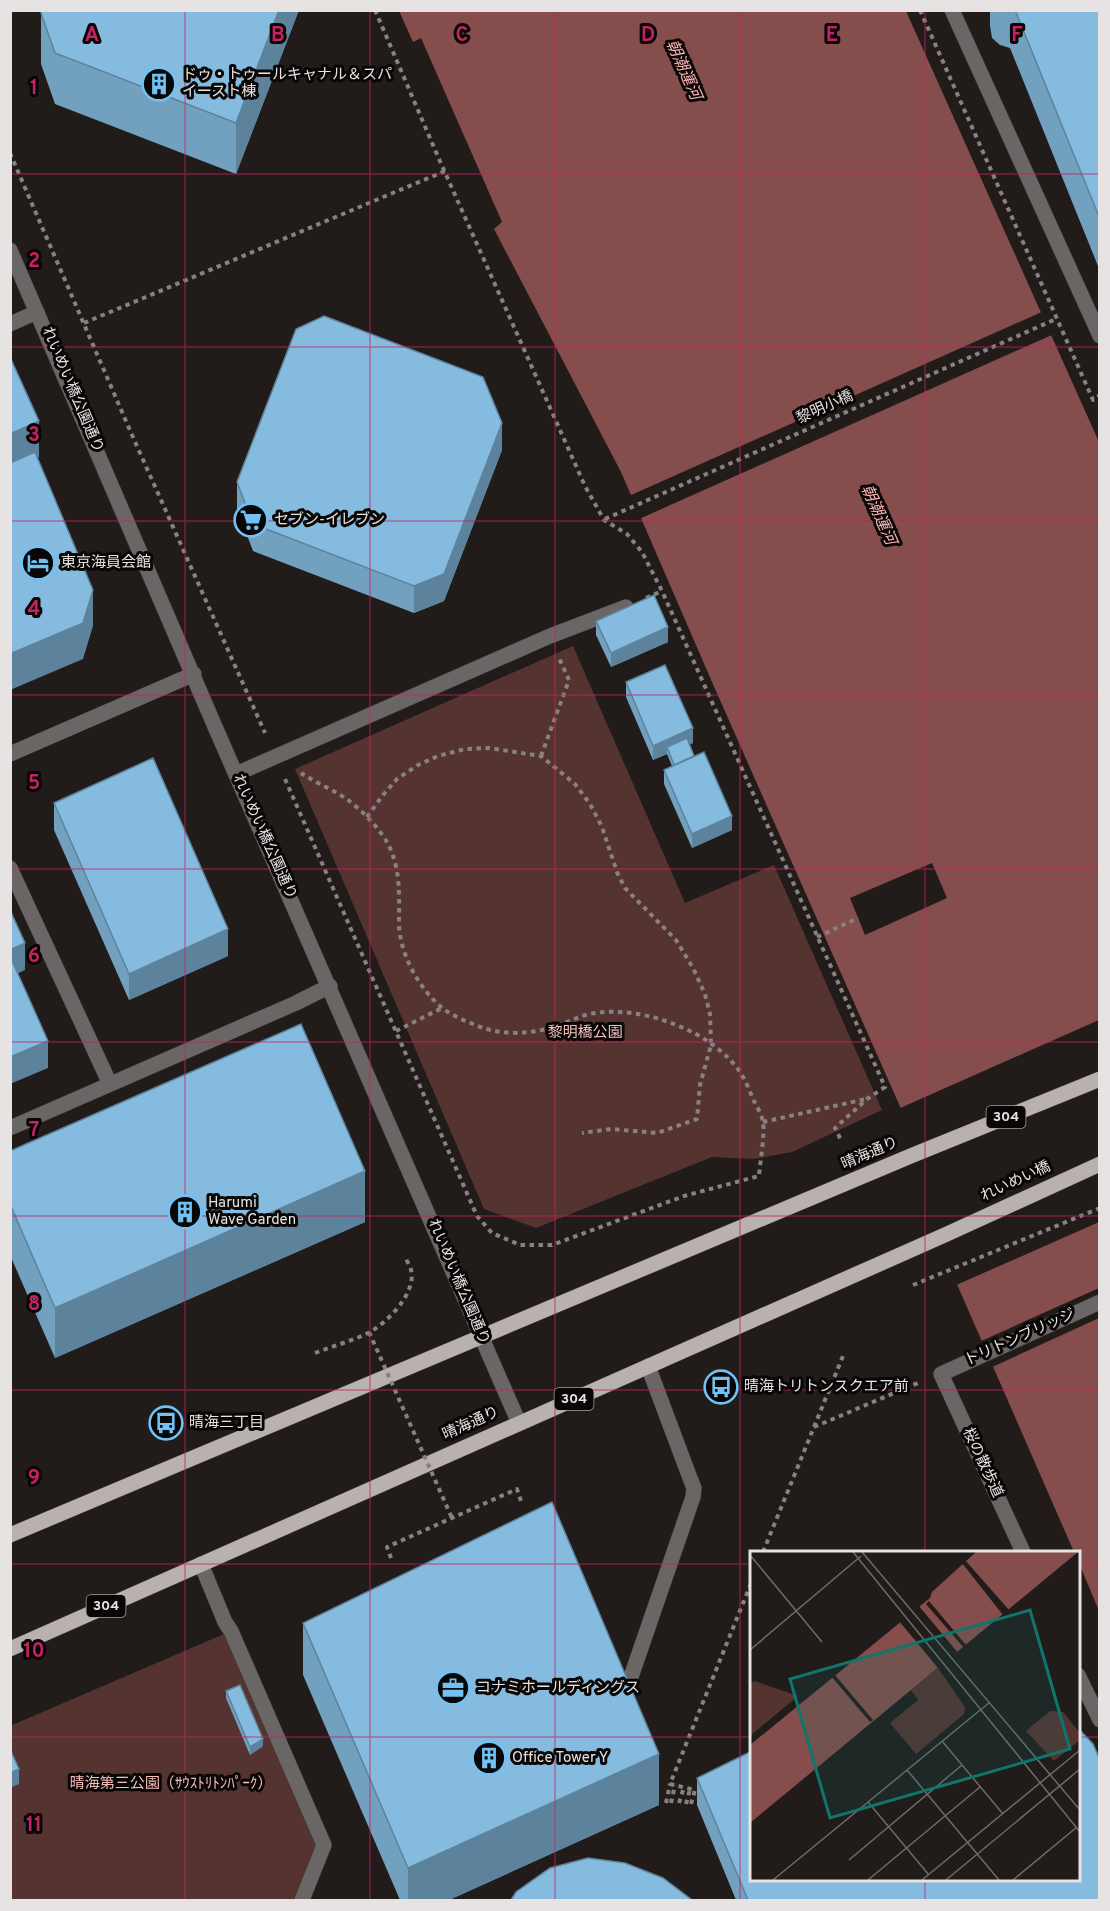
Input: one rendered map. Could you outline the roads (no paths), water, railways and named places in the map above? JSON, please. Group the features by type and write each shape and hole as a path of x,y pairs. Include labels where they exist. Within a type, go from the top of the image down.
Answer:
{"main road":[{"name":"晴海通り","path":"10,1535 913,1155 1100,1079"},
{"name":"れいめい橋","path":"947,1234 1100,1164"},
{"name":"晴海通り","path":"10,1649 947,1234"}],"street":[{"path":"952,10 1100,336"},
{"name":"れいめい橋公園通り","path":"10,250 519,1423"},
{"path":"10,324 37,312"},
{"path":"236,774 550,636 626,607"},
{"path":"10,754 194,674"},
{"path":"10,868 110,1084"},
{"path":"10,1128 330,986"},
{"name":"トリトンブリッジ","path":"941,1374 1100,1302"},
{"path":"619,1711 693,1497 690,1478 648,1366"},
{"name":"桜の散歩道","path":"941,1374 1023,1551"},
{"path":"201,1564 324,1845 302,1900"},
{"path":"1080,1679 1100,1720"}],"water":[{"name":"朝潮運河","path":"399,11 906,11 1099,442 1099,1611 1080,1565 1080,1551 1074,1551 956,1282 973,1274 937,1190 621,472 494,229 502,222 421,38 413,42"}],"place":[{"name":"ドゥ・トゥールキャナル＆スパ イースト棟","path":"159,84"},
{"name":"セブン-イレブン","path":"251,520"},
{"name":"東京海員会館","path":"38,563"},
{"name":"Harumi Wave Garden","path":"185,1212"},
{"name":"晴海トリトンスクエア前","path":"721,1387"},
{"name":"晴海三丁目","path":"166,1423"},
{"name":"コナミホールディングス","path":"453,1688"},
{"name":"Office Tower Y","path":"489,1758"}],"park label":[{"name":"黎明橋公園","path":"585,1033"},
{"name":"晴海第三公園（ｻｳｽﾄﾘﾄﾝﾊﾟｰｸ）","path":"171,1784"}]}
